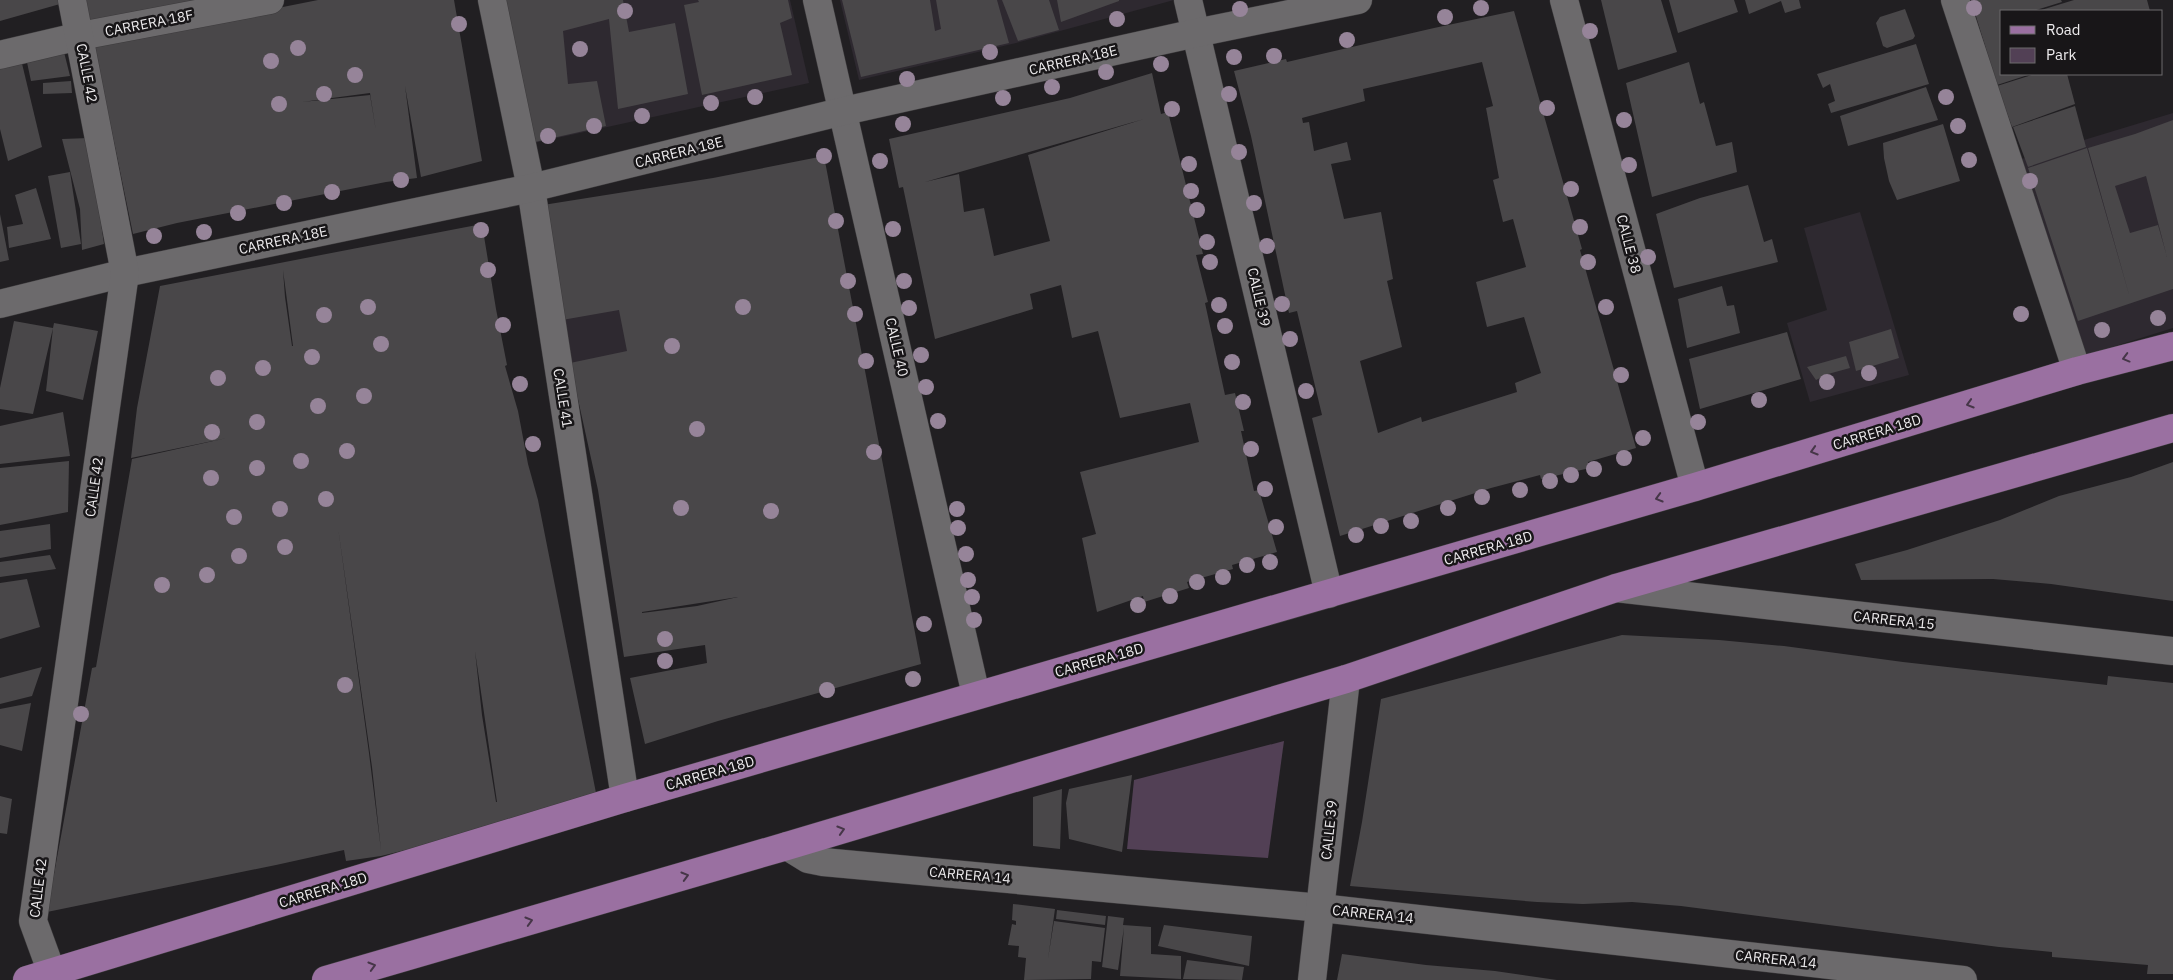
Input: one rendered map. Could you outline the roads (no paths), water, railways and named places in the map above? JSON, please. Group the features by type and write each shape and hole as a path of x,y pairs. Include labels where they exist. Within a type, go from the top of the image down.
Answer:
{"main road":[{"name":"CARRERA 18D","path":"39,977 625,798 1694,487 2077,371 2173,346"},
{"path":"326,980 787,846 1346,679 1616,588 2173,428"}],"street":[{"name":"CALLE 42","path":"39,977 32,921 125,273 72,0"},
{"name":"CARRERA 18F","path":"0,55 80,36 270,0"},
{"name":"CALLE 41","path":"492,0 531,188 625,798"},
{"name":"CALLE 40","path":"817,0 976,695"},
{"name":"CALLE 39","path":"1188,0 1330,594"},
{"name":"CARRERA 18E","path":"0,304 125,273 531,188 844,112 1196,33 1358,0"},
{"name":"CALLE 38","path":"1564,0 1694,487"},
{"path":"1955,0 2077,371"},
{"name":"CARRERA 15","path":"1616,588 2173,652"},
{"name":"CALLE 39","path":"1312,980 1346,679"},
{"name":"CARRERA 14","path":"787,846 808,859 822,862 1320,908 1962,980"}]}
